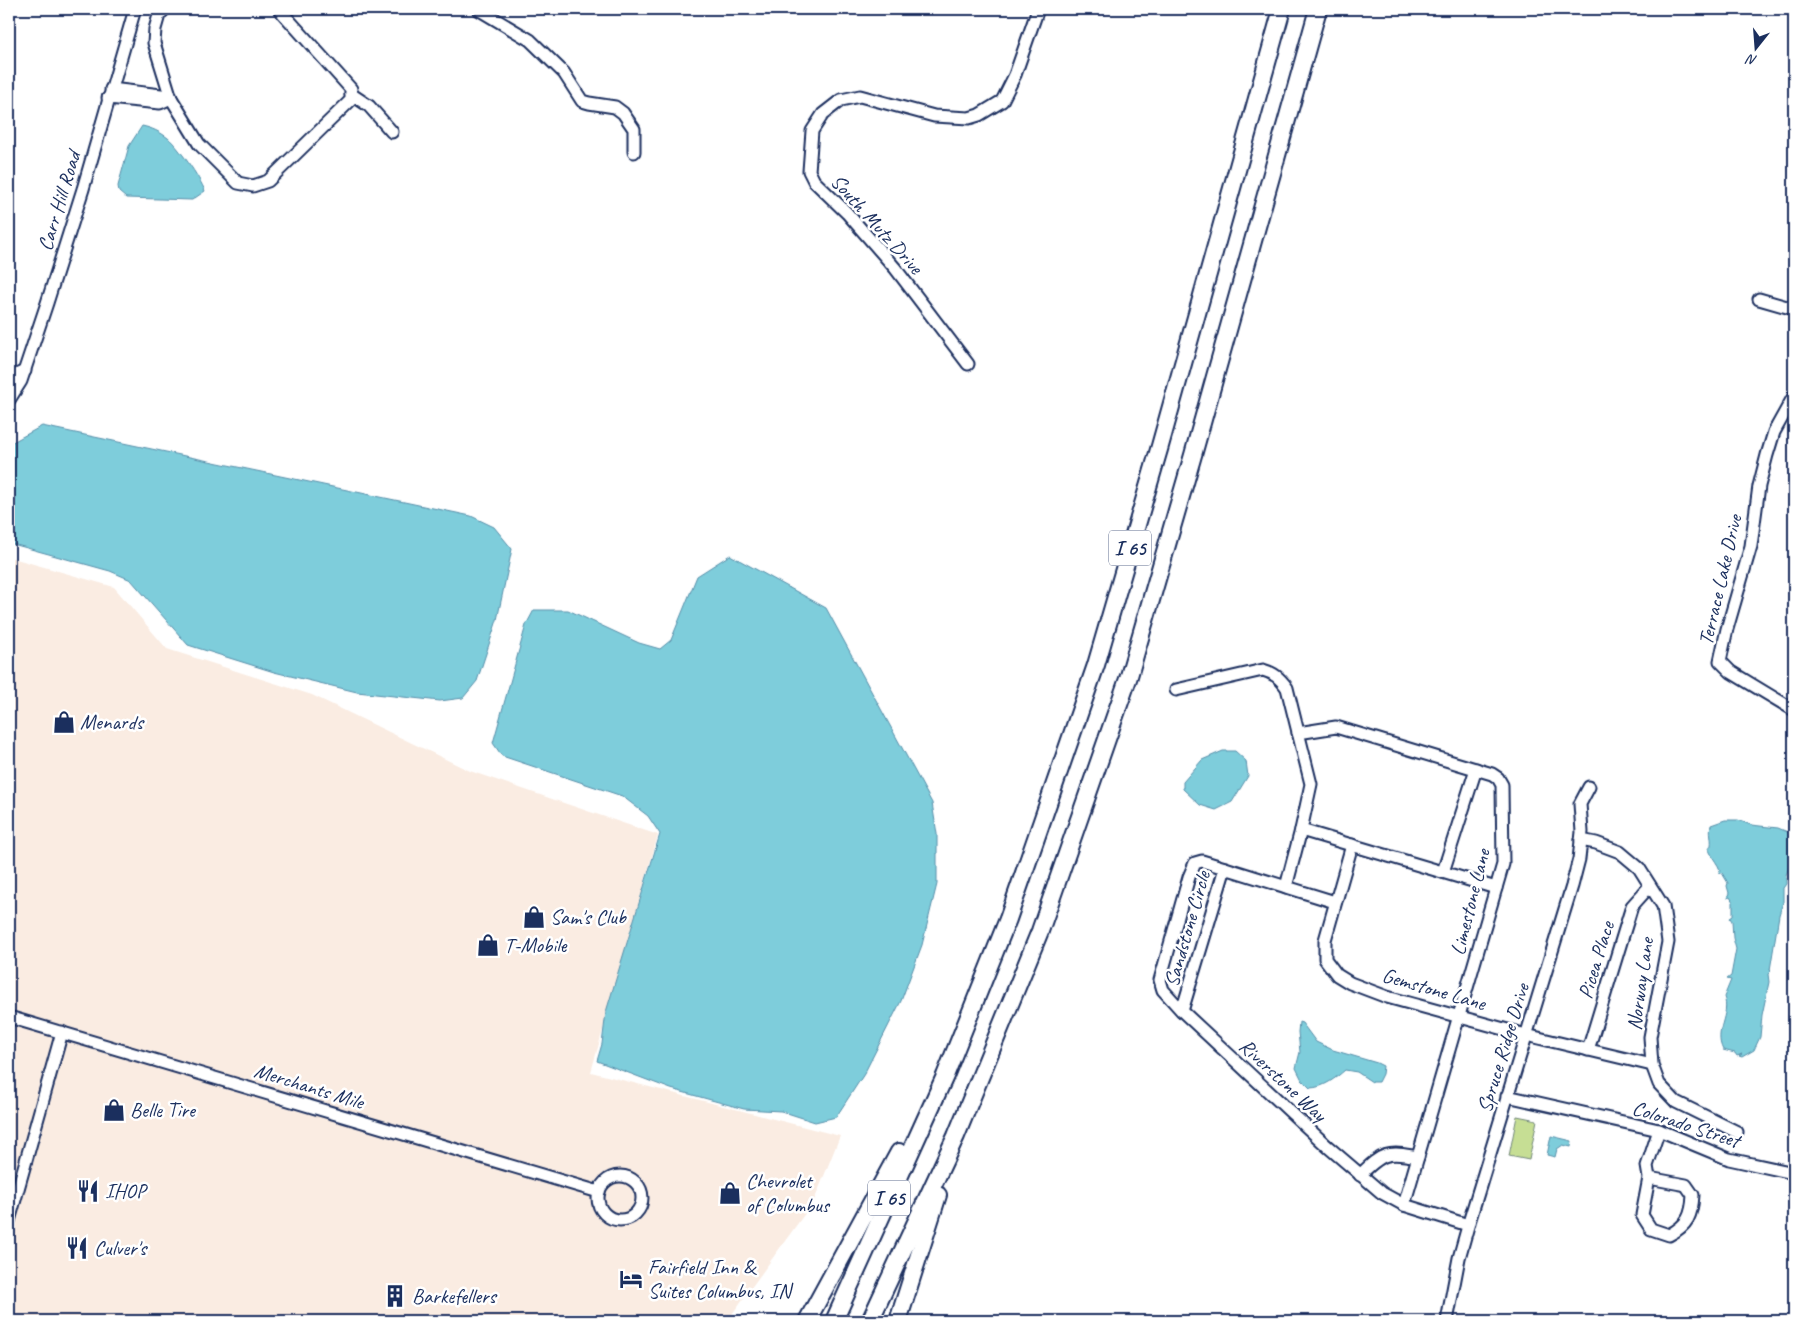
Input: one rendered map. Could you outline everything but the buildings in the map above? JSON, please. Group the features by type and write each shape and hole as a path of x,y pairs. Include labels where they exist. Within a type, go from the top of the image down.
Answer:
{"highway":[{"name":"I 65","path":"834,1321 945,1076 1008,919 1096,665 1160,446 1282,9"},
{"name":"I 65","path":"870,1321 956,1136 1040,931 1129,676 1318,9"},
{"path":"807,1321 930,1095 945,1076"},
{"path":"898,1321 956,1136"}],"street":[{"name":"Carr Hill Road","path":"9,400 21,381 83,189 135,9"},
{"path":"165,9 159,15 154,29 154,43 171,98 199,144 238,183 253,186 268,181 351,100 351,89 280,9"},
{"path":"478,9 530,40 564,73 582,101 615,107 623,113 634,129 634,152"},
{"name":"South Mutz Drive","path":"968,364 895,268 846,213 814,181 809,171 812,131 823,114 841,100 860,96 934,116 969,118 979,115 1002,101 1015,75 1038,9"},
{"path":"110,94 160,103 171,98"},
{"path":"351,94 369,106 392,132"},
{"path":"1759,299 1794,309"},
{"path":"9,378 24,371"},
{"name":"Terrace Lake Drive","path":"1794,396 1774,432 1767,455 1759,486 1751,546 1727,629 1720,661 1731,672 1794,710"},
{"path":"1176,690 1263,670 1272,672 1287,688 1311,784 1286,887"},
{"name":"Limestone Lane","path":"1298,734 1336,727 1492,774 1498,778 1502,785 1503,856 1496,888 1404,1205"},
{"path":"1443,872 1476,769"},
{"name":"Spruce Ridge Drive","path":"1447,1321 1468,1225 1572,886 1579,859 1581,840 1580,804 1589,787"},
{"path":"1301,830 1496,888"},
{"name":"Norway Lane","path":"1581,840 1596,843 1620,852 1639,868 1663,906 1668,942 1650,1037 1652,1065 1659,1084 1676,1102 1737,1132"},
{"path":"1225,868 1335,902 1352,845"},
{"name":"Sandstone Circle","path":"1202,861 1225,868 1182,1011 1163,990 1160,980 1189,877 1195,863 1202,861"},
{"name":"Picea Place","path":"1588,1050 1632,906 1650,886"},
{"name":"Gemstone Lane","path":"1335,902 1325,940 1326,958 1337,975 1350,983 1387,997 1526,1035 1652,1065"},
{"name":"Riverstone Way","path":"1182,1011 1382,1193 1404,1205 1468,1225"},
{"name":"Merchants Mile","path":"9,1016 598,1192"},
{"path":"9,1221 62,1032"},
{"name":"Colorado Street","path":"1507,1096 1659,1130 1722,1157 1794,1172"},
{"path":"1649,1178 1686,1185 1693,1194 1692,1211 1682,1228 1670,1235 1652,1229 1642,1215 1649,1178 1647,1166 1659,1130"},
{"path":"1360,1175 1374,1161 1386,1155 1397,1153 1418,1157"}],"shaded area":[{"path":"9,557 114,587 167,649 312,695 470,771 658,835 591,1072 840,1136 814,1201 727,1321 9,1321"}],"green space":[{"path":"1517,1116 1537,1120 1529,1160 1509,1156"}],"water":[{"path":"142,126 159,132 172,142 194,171 205,191 192,200 126,198 119,192 118,186 129,146"},
{"path":"42,426 471,516 494,527 512,549 497,620 477,681 463,698 440,701 357,692 274,672 188,645 131,580 110,571 9,543 9,444"},
{"path":"730,555 826,608 932,803 937,834 937,884 922,945 901,1001 864,1074 836,1117 815,1122 781,1111 744,1109 671,1089 597,1061 602,1044 606,1012 660,834 648,816 622,796 502,756 493,743 526,625 534,610 568,610 639,643 660,649 671,640 697,576"},
{"path":"1223,751 1235,751 1246,761 1248,776 1232,802 1216,810 1200,805 1183,789 1183,782 1202,760"},
{"path":"1725,820 1738,820 1751,825 1778,828 1790,833 1792,837 1792,859 1794,862 1791,863 1786,875 1786,884 1783,888 1783,902 1779,915 1771,971 1768,974 1769,982 1762,1015 1760,1037 1754,1050 1742,1057 1739,1056 1742,1054 1737,1056 1735,1053 1723,1050 1720,1043 1726,1004 1724,997 1731,980 1727,979 1731,976 1736,949 1730,918 1733,916 1733,902 1730,897 1727,898 1729,893 1728,883 1722,873 1719,872 1720,870 1709,849 1711,845 1711,825"},
{"path":"1299,1022 1302,1023 1316,1042 1333,1050 1383,1066 1378,1082 1372,1082 1357,1072 1345,1070 1324,1084 1310,1088 1302,1080 1296,1068 1300,1052"},
{"path":"1551,1136 1572,1141 1571,1147 1563,1145 1557,1149 1555,1157 1547,1155"}],"place":[{"name":"Menards","path":"64,722"},
{"name":"Sam's Club","path":"534,917"},
{"name":"T-Mobile","path":"488,945"},
{"name":"Belle Tire","path":"114,1110"},
{"name":"IHOP","path":"88,1191"},
{"name":"Chevrolet of Columbus","path":"730,1193"},
{"name":"Culver's","path":"77,1248"},
{"name":"Fairfield Inn & Suites Columbus, IN","path":"631,1279"},
{"name":"Barkefellers","path":"395,1296"}]}
